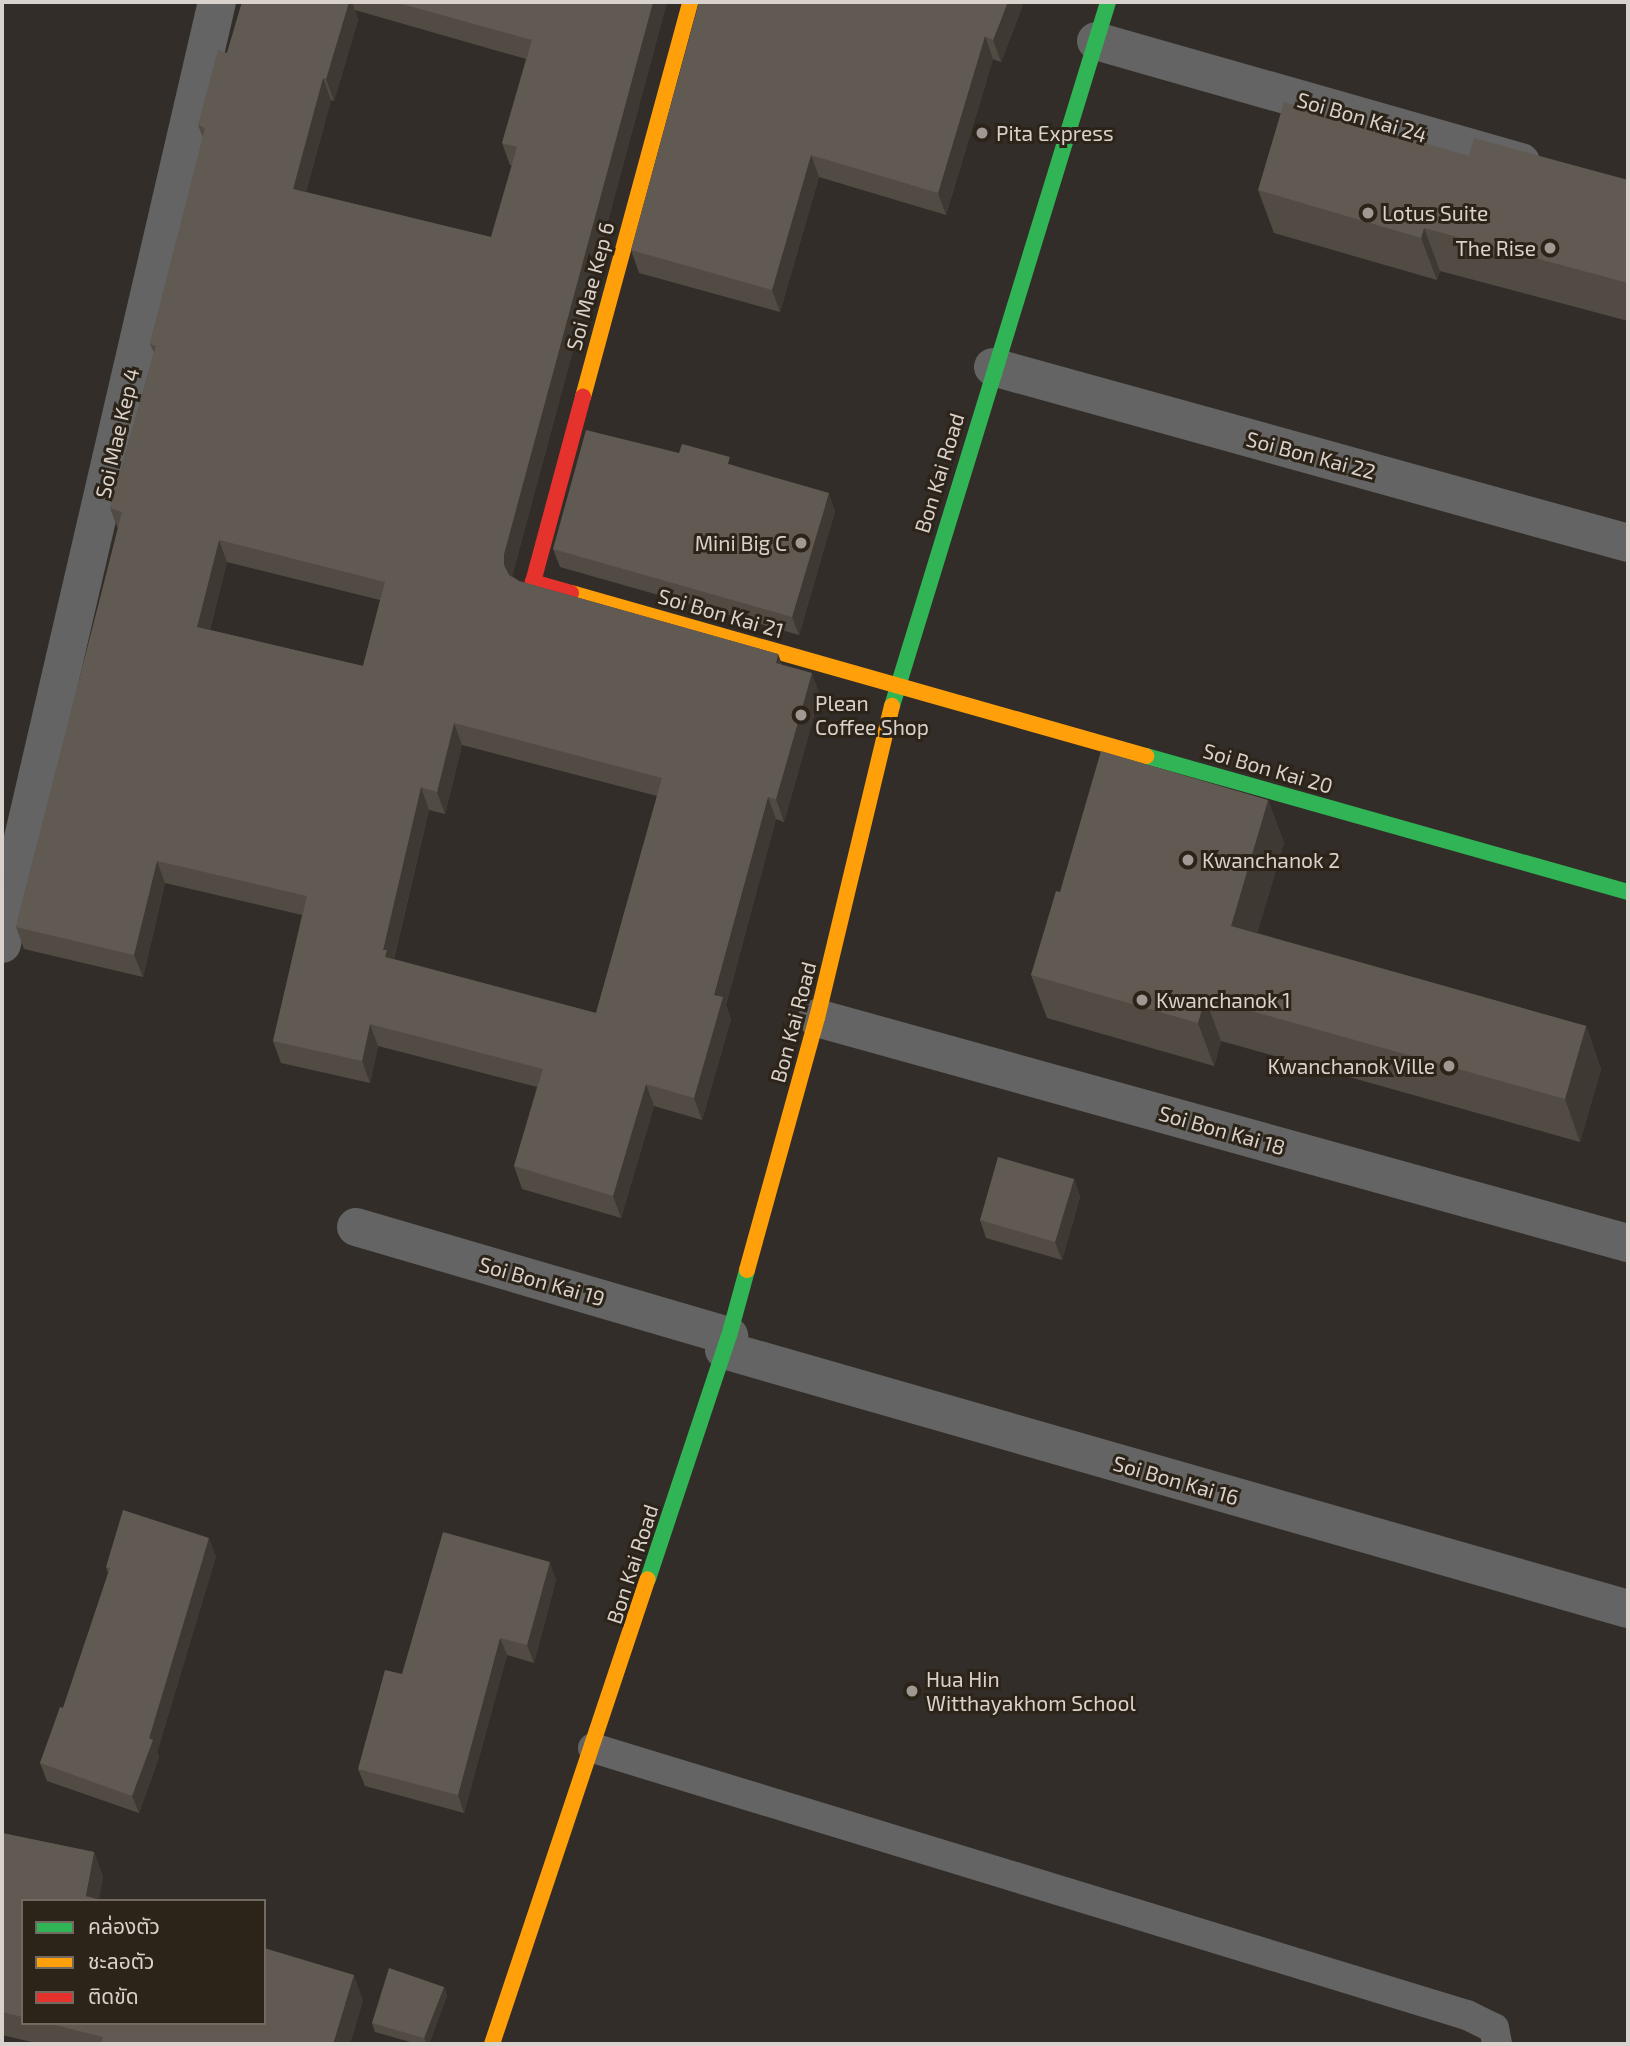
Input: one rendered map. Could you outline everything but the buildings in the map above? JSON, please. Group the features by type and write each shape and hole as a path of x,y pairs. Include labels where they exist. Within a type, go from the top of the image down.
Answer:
{"street":[{"name":"Soi Mae Kep 4","path":"2,944 17,864 218,2"},
{"name":"Soi Mae Kep 6","path":"533,582 690,2"},
{"name":"Bon Kai Road","path":"492,2044 727,1343 817,1017 897,685 993,367 1108,2"},
{"name":"Soi Bon Kai 24","path":"1096,41 1548,170"},
{"name":"Soi Bon Kai 22","path":"993,367 1628,543"},
{"name":"Soi Bon Kai 21","path":"533,582 897,685"},
{"name":"Soi Bon Kai 20","path":"897,685 1628,892"},
{"name":"Soi Bon Kai 18","path":"817,1017 1628,1243"},
{"name":"Soi Bon Kai 19","path":"356,1227 727,1343"},
{"name":"Soi Bon Kai 16","path":"727,1343 1628,1609"}],"lane":[{"path":"593,1748 1467,2015 1494,2028 1497,2044"}],"traffic: fast":[{"path":"892,706 1108,2"},
{"path":"1146,756 1628,892"},
{"path":"648,1579 729,1336 747,1270"}],"traffic: slow":[{"path":"583,397 690,2"},
{"path":"571,593 1146,756"},
{"path":"747,1270 817,1018 892,706"},
{"path":"492,2044 648,1579"}],"traffic: jam":[{"path":"571,593 533,582 583,397"}],"place":[{"name":"Pita Express","path":"982,133"},
{"name":"Lotus Suite","path":"1368,213"},
{"name":"The Rise","path":"1550,248"},
{"name":"Mini Big C","path":"801,543"},
{"name":"Plean Coffee Shop","path":"801,715"},
{"name":"Kwanchanok 2","path":"1188,860"},
{"name":"Kwanchanok 1","path":"1142,1000"},
{"name":"Kwanchanok Ville","path":"1449,1066"},
{"name":"Hua Hin Witthayakhom School","path":"912,1691"}]}
